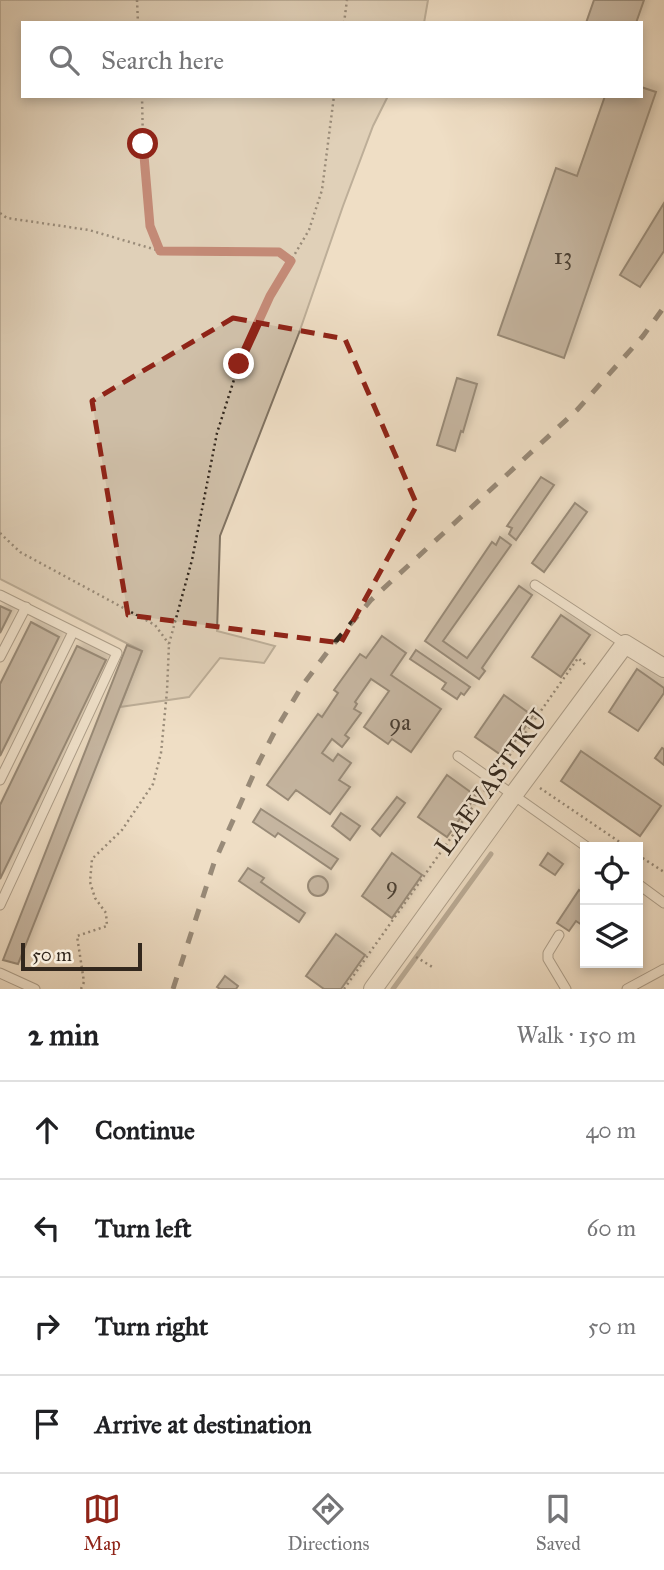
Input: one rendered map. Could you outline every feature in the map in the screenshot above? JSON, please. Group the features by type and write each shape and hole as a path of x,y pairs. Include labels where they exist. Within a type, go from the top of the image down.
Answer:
{"street":[{"path":"625,644 664,668"},
{"name":"LAEVASTIKU","path":"373,989 625,644"}],"lane":[{"path":"535,584 625,644"},
{"path":"0,595 117,653 1,903"},
{"path":"0,657 26,607"},
{"path":"0,780 73,632"},
{"path":"458,756 580,842"},
{"path":"643,888 664,903"},
{"path":"559,935 548,953 548,959 566,989"},
{"path":"627,989 664,969"},
{"path":"0,973 35,989"}],"path":[{"path":"137,0 138,21"},
{"path":"344,21 347,0"},
{"path":"142,98 150,226 160,251"},
{"path":"81,989 84,982 77,936 107,926 106,913 95,898 90,882 92,859 122,830 153,784 160,753 169,644 192,560 217,433 239,364 270,296 309,230 322,190 334,98"},
{"path":"0,213 7,218 89,230 160,251 279,252 291,261"},
{"path":"0,533 20,552 155,625 169,644"},
{"path":"344,989 578,658 600,678"},
{"path":"525,778 620,842"},
{"path":"643,858 664,872"},
{"path":"425,963 434,968"}],"highlighted area":[{"path":"233,318 345,339 417,505 341,643 128,615 92,401"}],"shaded area":[{"path":"0,0 428,0 424,21 21,21 21,98 387,98 373,126 299,333 220,536 217,631 275,646 264,663 220,658 189,697 120,707 142,651 0,579"}],"building":[{"path":"594,0 644,0 637,21 587,21"},
{"path":"643,88 656,92 564,358 498,335 556,168 577,176 604,98 643,98"},
{"path":"664,203 664,251 640,287 620,275"},
{"path":"457,378 477,384 455,451 437,445"},
{"path":"541,477 554,485 516,540 509,534 512,528 507,526"},
{"path":"575,503 587,512 544,572 532,563"},
{"path":"500,537 511,545 443,641 467,658 519,586 532,595 482,668 485,671 479,679 425,641 492,542 496,545"},
{"path":"0,606 11,611 0,633"},
{"path":"561,615 590,635 561,677 532,657"},
{"path":"31,622 59,637 0,756 0,684"},
{"path":"382,636 406,653 391,675 441,709 411,752 392,739 388,744 364,727 389,691 371,679 355,702 357,704 354,709 361,713 345,735 349,738 342,747 332,739 322,753 333,761 338,754 351,763 339,780 350,787 330,814 296,790 288,800 267,785 318,714 322,717 338,693 334,690 360,654 366,658"},
{"path":"127,645 142,651 18,964 3,960"},
{"path":"77,646 106,660 0,879 0,805"},
{"path":"416,650 470,687 464,695 461,693 457,699 442,689 446,683 410,659"},
{"path":"637,669 664,688 664,693 638,731 609,712"},
{"path":"504,695 533,716 504,757 475,737"},
{"path":"662,748 664,749 664,765 655,758"},
{"path":"581,751 661,806 640,836 561,781"},
{"path":"447,775 476,796 447,837 418,817"},
{"path":"397,797 405,803 380,836 372,829"},
{"path":"261,809 338,859 331,869 278,833 275,837 253,822"},
{"path":"341,813 360,826 350,840 332,826"},
{"path":"392,853 422,875 392,918 362,896"},
{"path":"548,853 563,864 555,875 540,865"},
{"path":"248,868 264,878 261,882 305,913 299,922 239,881"},
{"path":"318,876 325,879 328,886 325,893 318,896 311,893 308,886 311,879"},
{"path":"580,891 580,924 576,921 569,931 557,923"},
{"path":"336,934 365,955 341,989 324,989 306,976"},
{"path":"225,976 238,986 236,989 217,987"}],"waterway":[{"path":"393,989 491,854"}],"railway":[{"path":"173,989 214,863 259,762 302,686 371,600 577,410 643,336 664,307"}],"route":[{"path":"143,144 150,226 160,251 279,252 291,261 270,296 239,364"}]}
